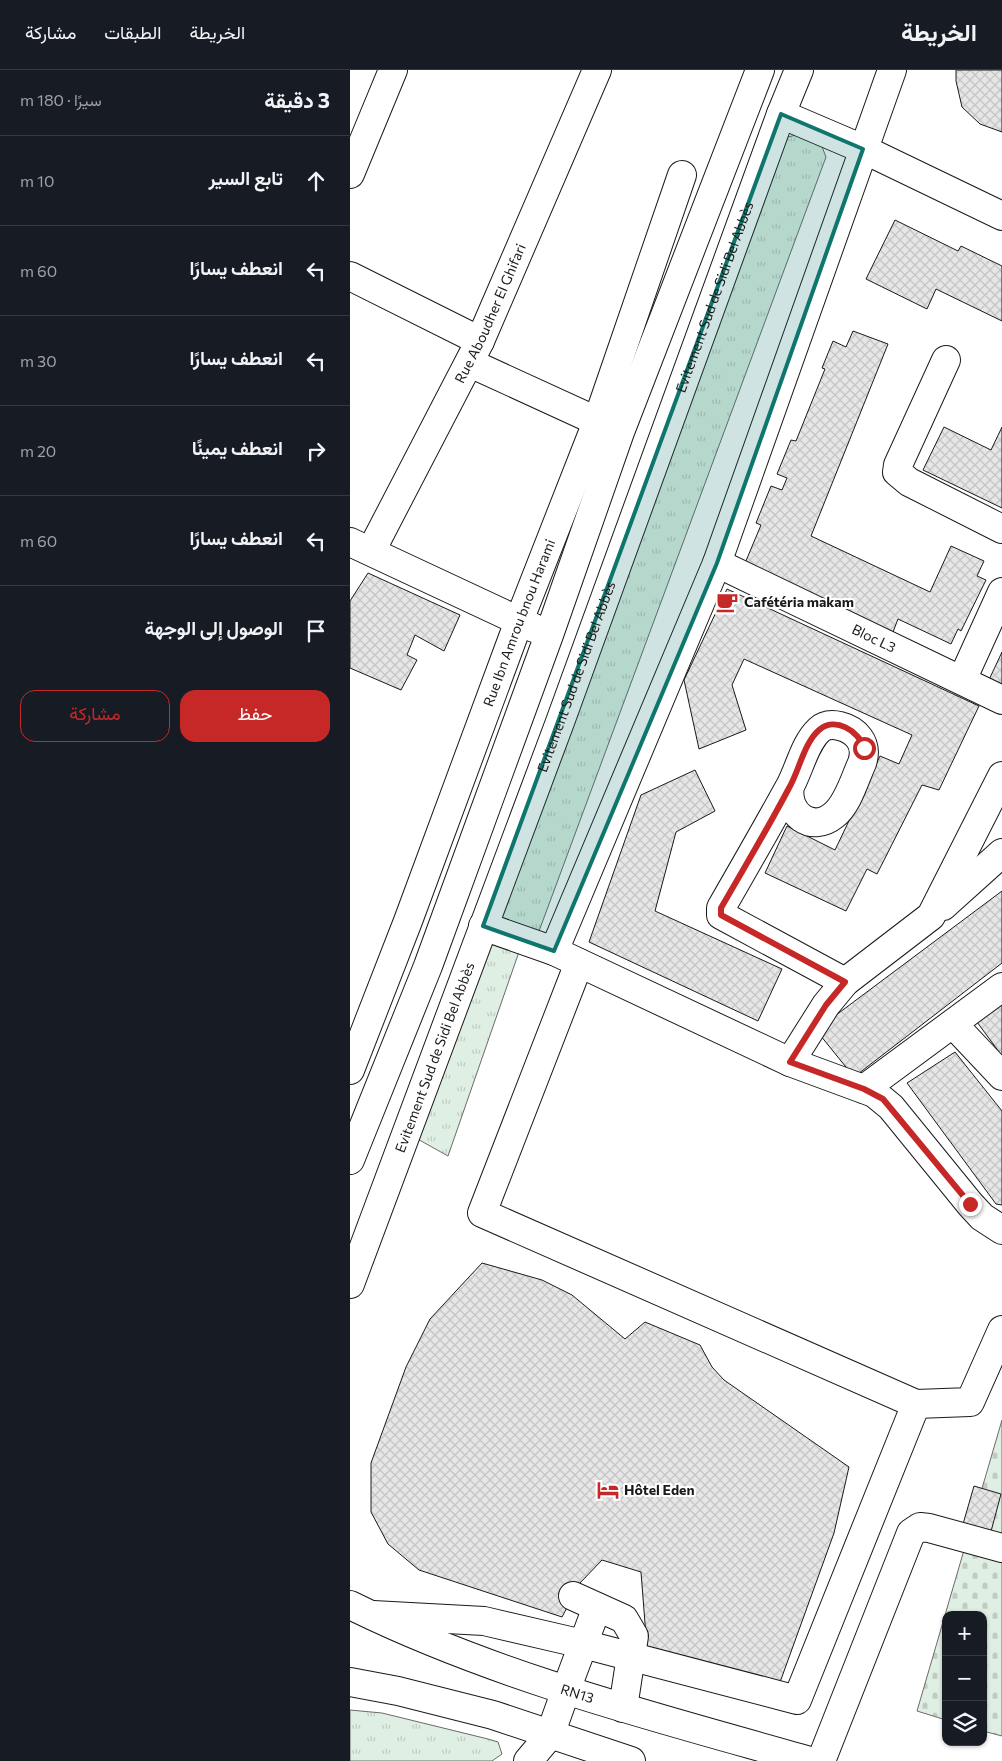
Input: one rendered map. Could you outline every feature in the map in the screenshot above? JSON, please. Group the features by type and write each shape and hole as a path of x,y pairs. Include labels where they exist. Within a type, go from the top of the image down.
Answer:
{"main road":[{"path":"350,174 393,70"},
{"name":"Rue Aboudher El Ghifari","path":"360,547 475,352 597,70"},
{"path":"350,1160 428,966 549,635 608,427 760,70"},
{"name":"Evitement Sud de Sidi Bel Abbès","path":"350,1284 482,926 567,704 781,114 799,70"},
{"path":"554,951 717,563 892,70"},
{"path":"781,114 863,149 1002,216"},
{"name":"Rue Ibn Amrou bnou Harami","path":"351,1066 519,621 608,427 682,175"},
{"path":"350,276 475,352 608,427"},
{"path":"946,360 897,472 909,482 1002,529"},
{"path":"360,547 549,635"},
{"name":"Bloc L3","path":"717,563 1002,700"},
{"path":"962,680 1002,592"},
{"path":"931,916 1002,776"},
{"path":"790,786 721,908 721,915 845,982"},
{"path":"790,1062 826,1005 845,982 931,916 1002,853"},
{"path":"482,926 554,951 790,1062 864,1089 883,1099 982,1218 1002,1230"},
{"path":"579,962 482,1213 916,1404 970,1402 1002,1330"},
{"path":"864,1089 1002,987"},
{"path":"953,1024 1002,1076"},
{"path":"361,1610 484,1622 583,1644 797,1700 916,1404"},
{"path":"821,1761 911,1533 920,1527 929,1528 1002,1548"},
{"path":"528,1761 550,1735 583,1644 585,1601 624,1619 634,1636 623,1708"},
{"name":"RN13","path":"361,1610 412,1634 566,1690 810,1761"},
{"path":"350,1682 398,1691 493,1715 632,1761"}],"highlighted area":[{"path":"781,114 863,149 717,563 554,951 483,926"}],"green space":[{"path":"802,134 819,139 826,157 532,950 520,949 448,1156 414,1137 776,154 787,137"},
{"path":"1002,1420 1002,1736 987,1732 987,1611 946,1611"},
{"path":"942,1625 942,1719 917,1711"},
{"path":"350,1710 382,1713 488,1739 498,1742 502,1754 492,1761 350,1761"}],"building":[{"path":"956,70 1002,70 1002,132 980,124 962,107 956,81"},
{"path":"895,220 958,251 961,246 1002,266 1002,321 936,289 927,309 866,279"},
{"path":"853,331 888,344 811,536 930,592 951,546 984,561 977,576 986,580 961,631 958,629 951,644 898,619 893,632 743,568 761,525 756,523 771,486 782,490 787,478 777,474 791,440 796,441 825,369 822,368 833,341 846,347"},
{"path":"944,427 991,450 1002,427 1002,508 923,470"},
{"path":"368,573 460,615 444,651 415,635 407,655 417,660 401,690 350,668 350,601"},
{"path":"727,589 979,706 939,790 922,785 877,874 867,869 846,911 765,873 787,826 835,850 880,756 899,764 912,735 744,659 732,685 746,730 699,749 684,680"},
{"path":"1002,652 1002,691 987,684"},
{"path":"695,770 715,811 676,832 655,911 782,969 758,1021 589,942 641,795"},
{"path":"1002,891 1002,963 854,1077 816,1030"},
{"path":"1002,1003 1002,1056 977,1022"},
{"path":"955,1052 1002,1111 1002,1205 996,1204 907,1083"},
{"name":"Hôtel Eden","path":"482,1263 542,1280 572,1295 625,1339 645,1322 700,1345 712,1367 724,1380 849,1467 834,1533 779,1685 647,1649 641,1572 602,1560 580,1583 562,1617 419,1570 388,1544 371,1512 371,1463 406,1367 430,1319"},
{"path":"974,1486 1001,1494 989,1539 961,1531"}],"place":[{"name":"Cafétéria makam","path":"727,602"},
{"name":"Hôtel Eden","path":"608,1490"}],"route":[{"path":"864,748 854,731 847,728 828,726 819,730 812,740 790,786 721,908 721,915 725,919 845,982 826,1005 790,1062 864,1089 883,1099 970,1204"}]}
